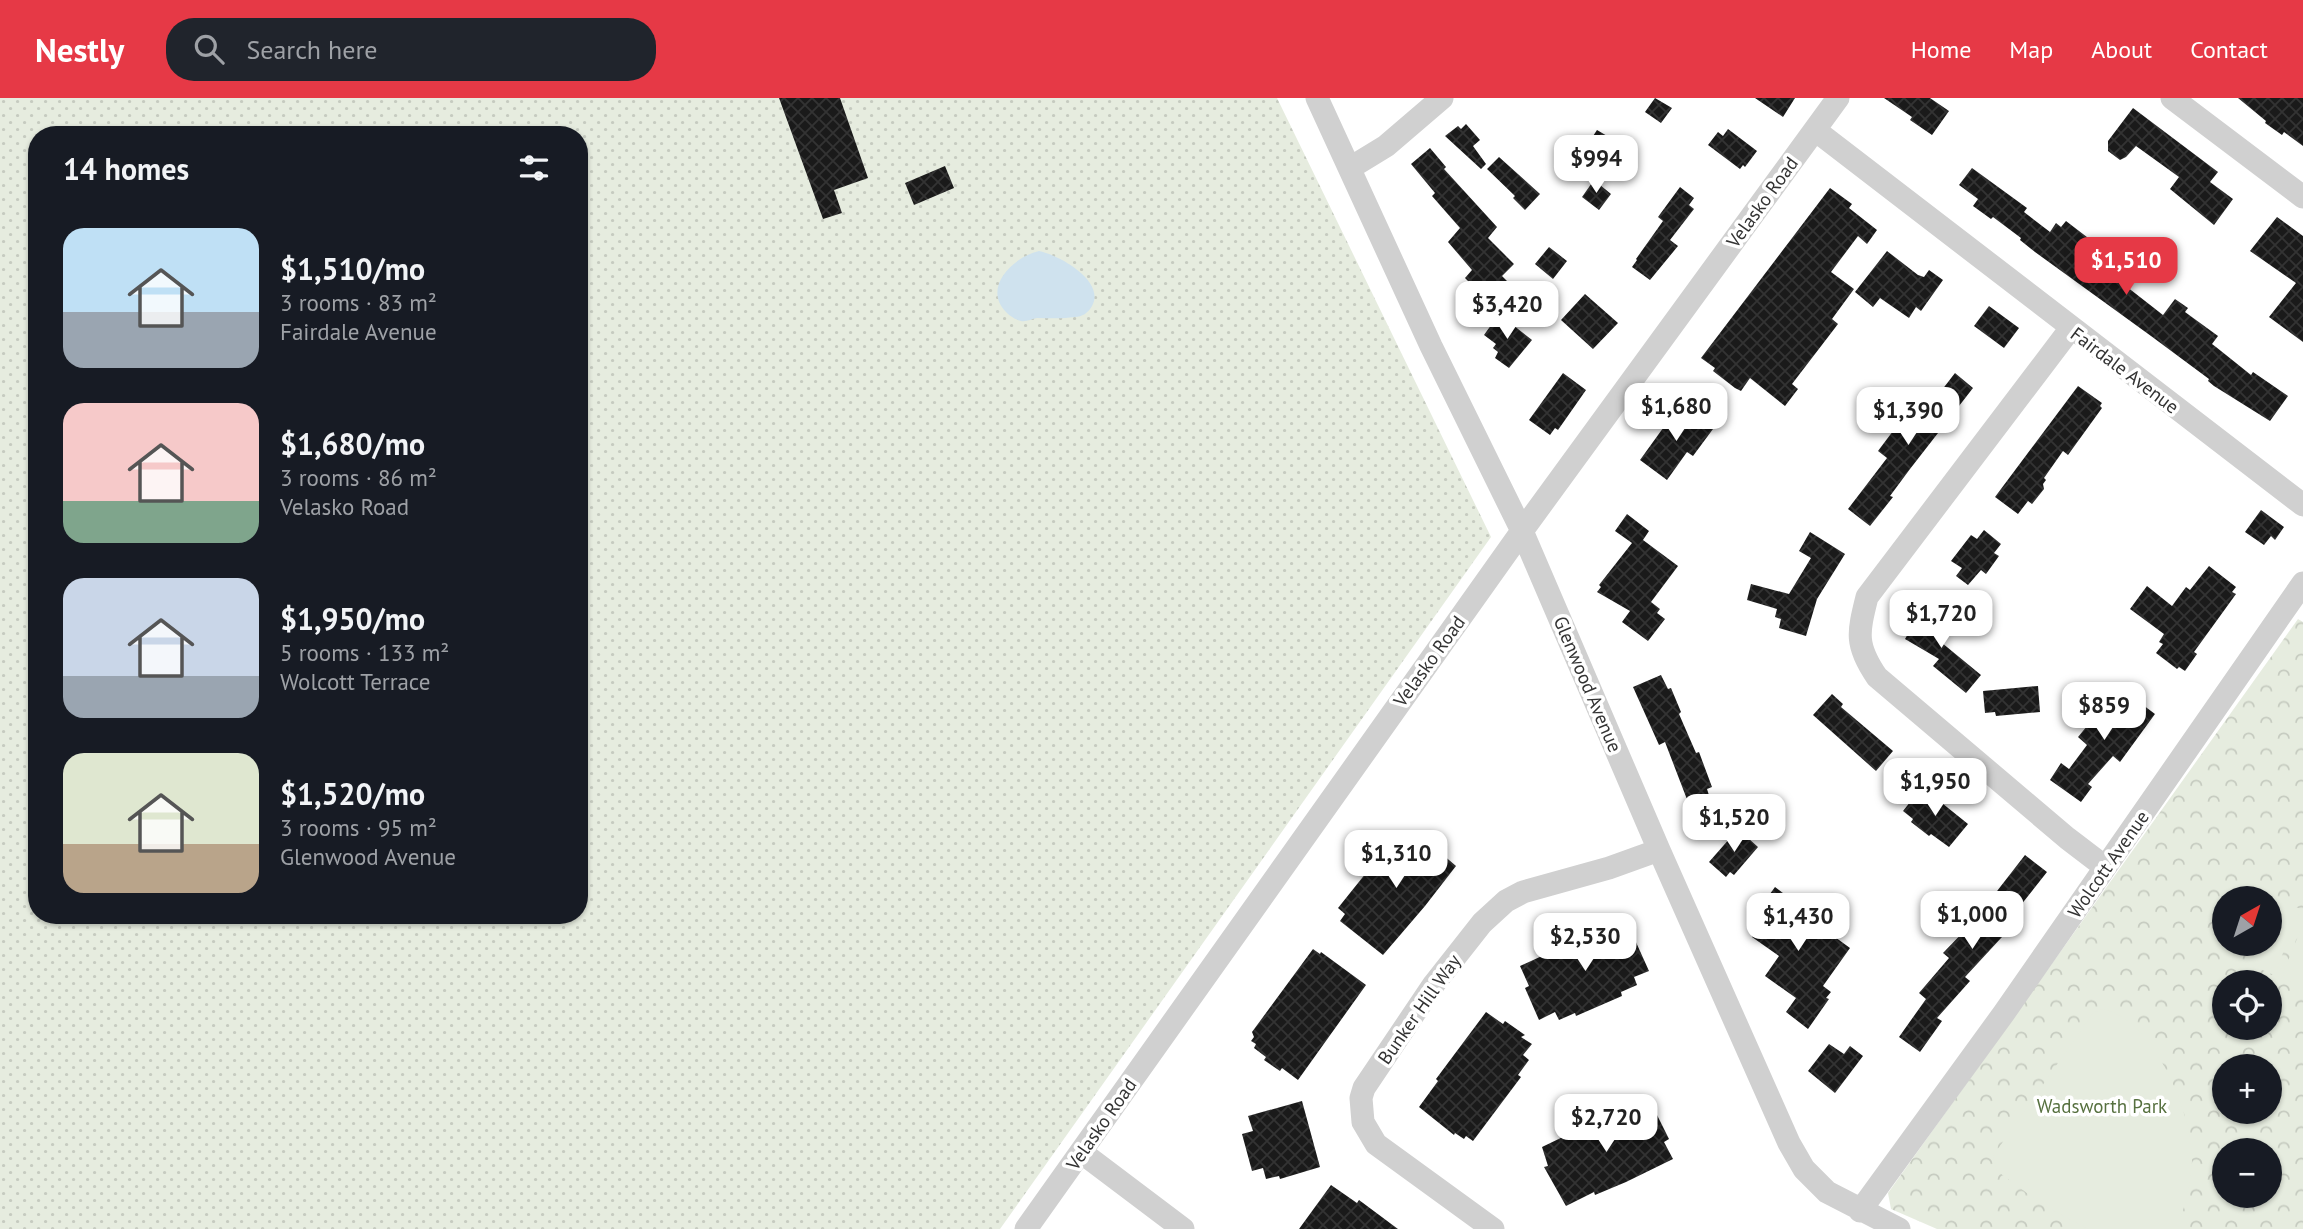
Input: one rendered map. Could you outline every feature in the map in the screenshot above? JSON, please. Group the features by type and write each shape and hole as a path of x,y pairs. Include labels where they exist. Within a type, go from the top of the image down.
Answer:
{"street":[{"name":"Glenwood Avenue","path":"1317,98 1431,346 1522,531 1789,1143 1804,1169 1827,1192 1899,1229"},
{"path":"1350,168 1386,146 1442,98"},
{"name":"Velasko Road","path":"1026,1229 1522,531 1838,98"},
{"path":"2172,98 2303,197"},
{"name":"Fairdale Avenue","path":"1815,130 2303,505"},
{"path":"2071,328 1867,597 1859,629 1867,662 1877,677 2105,867"},
{"name":"Wolcott Avenue","path":"1860,1211 2004,1013 2303,583"},
{"name":"Bunker Hill Way","path":"1493,1229 1376,1144 1363,1122 1361,1098 1364,1088 1434,984 1482,923 1506,901 1523,892 1609,868 1659,850"},
{"path":"1081,1152 1183,1229"}],"green space":[{"path":"0,98 1277,98 1491,537 1000,1229 0,1229"},
{"name":"Wadsworth Park","path":"2298,619 2303,622 2303,1229 1937,1229 1891,1209 1888,1193"},
{"path":"2282,902 2301,909 2282,955"},
{"path":"2303,924 2303,987 2282,978"},
{"path":"2247,956 2282,956 2276,970 2262,970 2244,962"},
{"path":"2103,1009 2121,1016 2137,1029 2152,1047 2165,1068 2184,1113 2190,1135 2192,1163 2188,1192 2177,1229 2088,1229 2043,1205 1997,1171 1993,1156 2093,1013"}],"water":[{"path":"1039,251 1058,258 1087,279 1095,297 1089,311 1078,317 1037,318 1027,321 1015,319 1008,314 997,294 999,284 1019,260"}],"building":[{"path":"779,98 840,98 868,178 834,190 842,213 823,219"},
{"path":"1655,98 1672,108 1661,123 1645,112"},
{"path":"1755,98 1795,98 1783,117"},
{"path":"1884,98 1930,98 1949,111 1932,135"},
{"path":"2238,98 2303,98 2303,146 2284,132 2282,135 2265,123 2266,121"},
{"path":"2133,108 2218,172 2210,182 2233,199 2214,225 2170,189 2179,177 2136,146 2120,160 2108,151 2108,141"},
{"path":"1466,124 1480,140 1473,146 1486,164 1481,169 1445,136 1458,126 1461,129"},
{"path":"1728,129 1757,151 1745,167 1743,165 1740,169 1708,145 1718,132 1723,136"},
{"path":"1597,130 1614,140 1599,164 1582,153"},
{"path":"1430,148 1446,167 1444,169 1497,227 1488,238 1514,264 1502,276 1511,285 1492,305 1465,278 1472,270 1448,242 1460,228 1432,196 1435,193 1411,164"},
{"path":"1499,157 1540,194 1525,210 1513,198 1515,196 1487,169"},
{"path":"945,166 954,188 914,205 905,183"},
{"path":"1972,168 2027,208 2024,212 2050,232 2056,223 2061,227 2066,221 2113,257 2104,269 2163,315 2175,299 2188,308 2185,312 2218,336 2212,344 2251,375 2253,372 2288,396 2270,421 2214,386 2209,379 2035,252 1993,217 1991,219 1973,206 1978,199 1959,185"},
{"path":"1594,180 1611,194 1599,210 1582,197"},
{"path":"1680,187 1694,198 1689,205 1694,209 1670,240 1678,246 1650,280 1632,267 1663,221 1658,217"},
{"path":"1830,188 1852,204 1849,208 1877,230 1867,244 1858,236 1831,272 1854,289 1832,319 1838,324 1792,384 1798,389 1785,406 1750,378 1741,391 1735,388 1701,358"},
{"path":"2277,217 2303,236 2303,342 2269,317 2296,283 2250,251"},
{"path":"1549,247 1567,261 1553,279 1535,264"},
{"path":"1887,251 1918,275 1924,277 1929,270 1943,280 1921,311 1916,307 1909,318 1880,298 1873,307 1855,292"},
{"path":"1585,294 1618,323 1593,349 1561,320"},
{"path":"1989,306 2019,328 2004,348 1974,326"},
{"path":"1499,314 1532,340 1509,368 1495,358 1498,352 1493,348 1496,344 1484,335"},
{"path":"1563,373 1586,390 1558,430 1555,428 1550,435 1529,420"},
{"path":"1955,373 1973,388 1870,526 1848,509 1887,458 1878,451 1917,399 1928,408"},
{"path":"2078,386 2102,403 2102,408 2068,455 2063,451 2044,478 2044,489 2032,504 2028,501 2018,514 1995,497"},
{"path":"1684,408 1713,429 1693,456 1687,452 1667,480 1640,460 1671,417 1675,420"},
{"path":"2261,510 2284,527 2275,540 2271,536 2264,545 2245,532"},
{"path":"1627,514 1649,531 1643,540 1678,566 1651,602 1660,609 1657,613 1665,619 1648,641 1622,622 1630,611 1597,592 1601,587 1599,585 1632,543 1615,531"},
{"path":"1984,530 2001,544 1994,553 1999,556 1986,574 1981,570 1968,585 1956,576 1962,568 1951,561 1971,535 1977,539"},
{"path":"1810,532 1845,554 1817,599 1806,636 1779,628 1781,619 1775,617 1777,609 1747,600 1751,584 1789,594 1811,558 1799,551"},
{"path":"2209,566 2236,587 2232,592 2236,594 2194,652 2197,654 2185,671 2179,667 2177,669 2156,653 2163,644 2159,642 2164,634 2130,609 2147,586 2172,606 2186,587 2190,590"},
{"path":"1924,606 1946,620 1936,638 1981,675 1966,693 1933,666 1939,659 1905,639"},
{"path":"1661,675 1668,689 1671,688 1681,712 1679,714 1696,753 1699,752 1712,787 1707,789 1713,808 1693,815 1665,742 1659,745 1633,687"},
{"path":"2038,686 2040,712 1996,716 1995,712 1985,713 1983,691"},
{"path":"2119,687 2155,714 2120,762 2113,756 2088,784 2092,787 2081,802 2050,780 2061,763 2069,769 2087,745 2078,737"},
{"path":"1832,694 1843,704 1841,707 1893,751 1876,771 1813,715"},
{"path":"1922,787 1968,824 1949,847 1911,822 1913,819 1903,811"},
{"path":"1738,829 1758,847 1734,875 1730,872 1726,877 1709,862"},
{"path":"1413,831 1420,836 1422,833 1444,851 1442,854 1456,866 1383,955 1340,921 1345,914 1338,908 1398,833 1406,840"},
{"path":"2025,855 2047,872 2017,910 2021,913 1965,977 1970,981 1937,1018 1942,1021 1920,1052 1899,1037 1926,999 1919,993 1949,958 1943,953 1973,922"},
{"path":"1775,887 1804,909 1808,904 1819,913 1813,921 1850,948 1823,986 1831,992 1826,998 1829,999 1808,1029 1786,1012 1796,998 1765,976 1779,956 1752,937 1757,931 1748,924"},
{"path":"1626,920 1649,971 1634,977 1637,985 1621,992 1622,996 1576,1016 1575,1013 1559,1020 1555,1012 1539,1020 1525,988 1529,986 1520,966"},
{"path":"1313,949 1366,985 1298,1080 1282,1068 1280,1071 1264,1060 1266,1057 1254,1048 1256,1044 1251,1041 1254,1037 1252,1032"},
{"path":"1486,1012 1503,1024 1505,1021 1525,1035 1521,1037 1532,1044 1523,1055 1529,1060 1518,1075 1521,1077 1473,1141 1466,1136 1464,1139 1455,1133 1454,1135 1419,1107 1438,1081 1436,1079"},
{"path":"1829,1044 1844,1054 1850,1046 1863,1056 1835,1093 1808,1071"},
{"path":"1302,1101 1320,1167 1280,1179 1279,1176 1266,1179 1263,1168 1252,1171 1242,1134 1253,1131 1248,1116"},
{"path":"1637,1105 1641,1112 1650,1108 1654,1116 1657,1115 1669,1139 1664,1142 1673,1159 1626,1182 1595,1195 1594,1192 1566,1206 1544,1167 1548,1166 1542,1147"},
{"path":"1331,1185 1357,1203 1359,1200 1398,1229 1299,1229"}]}
